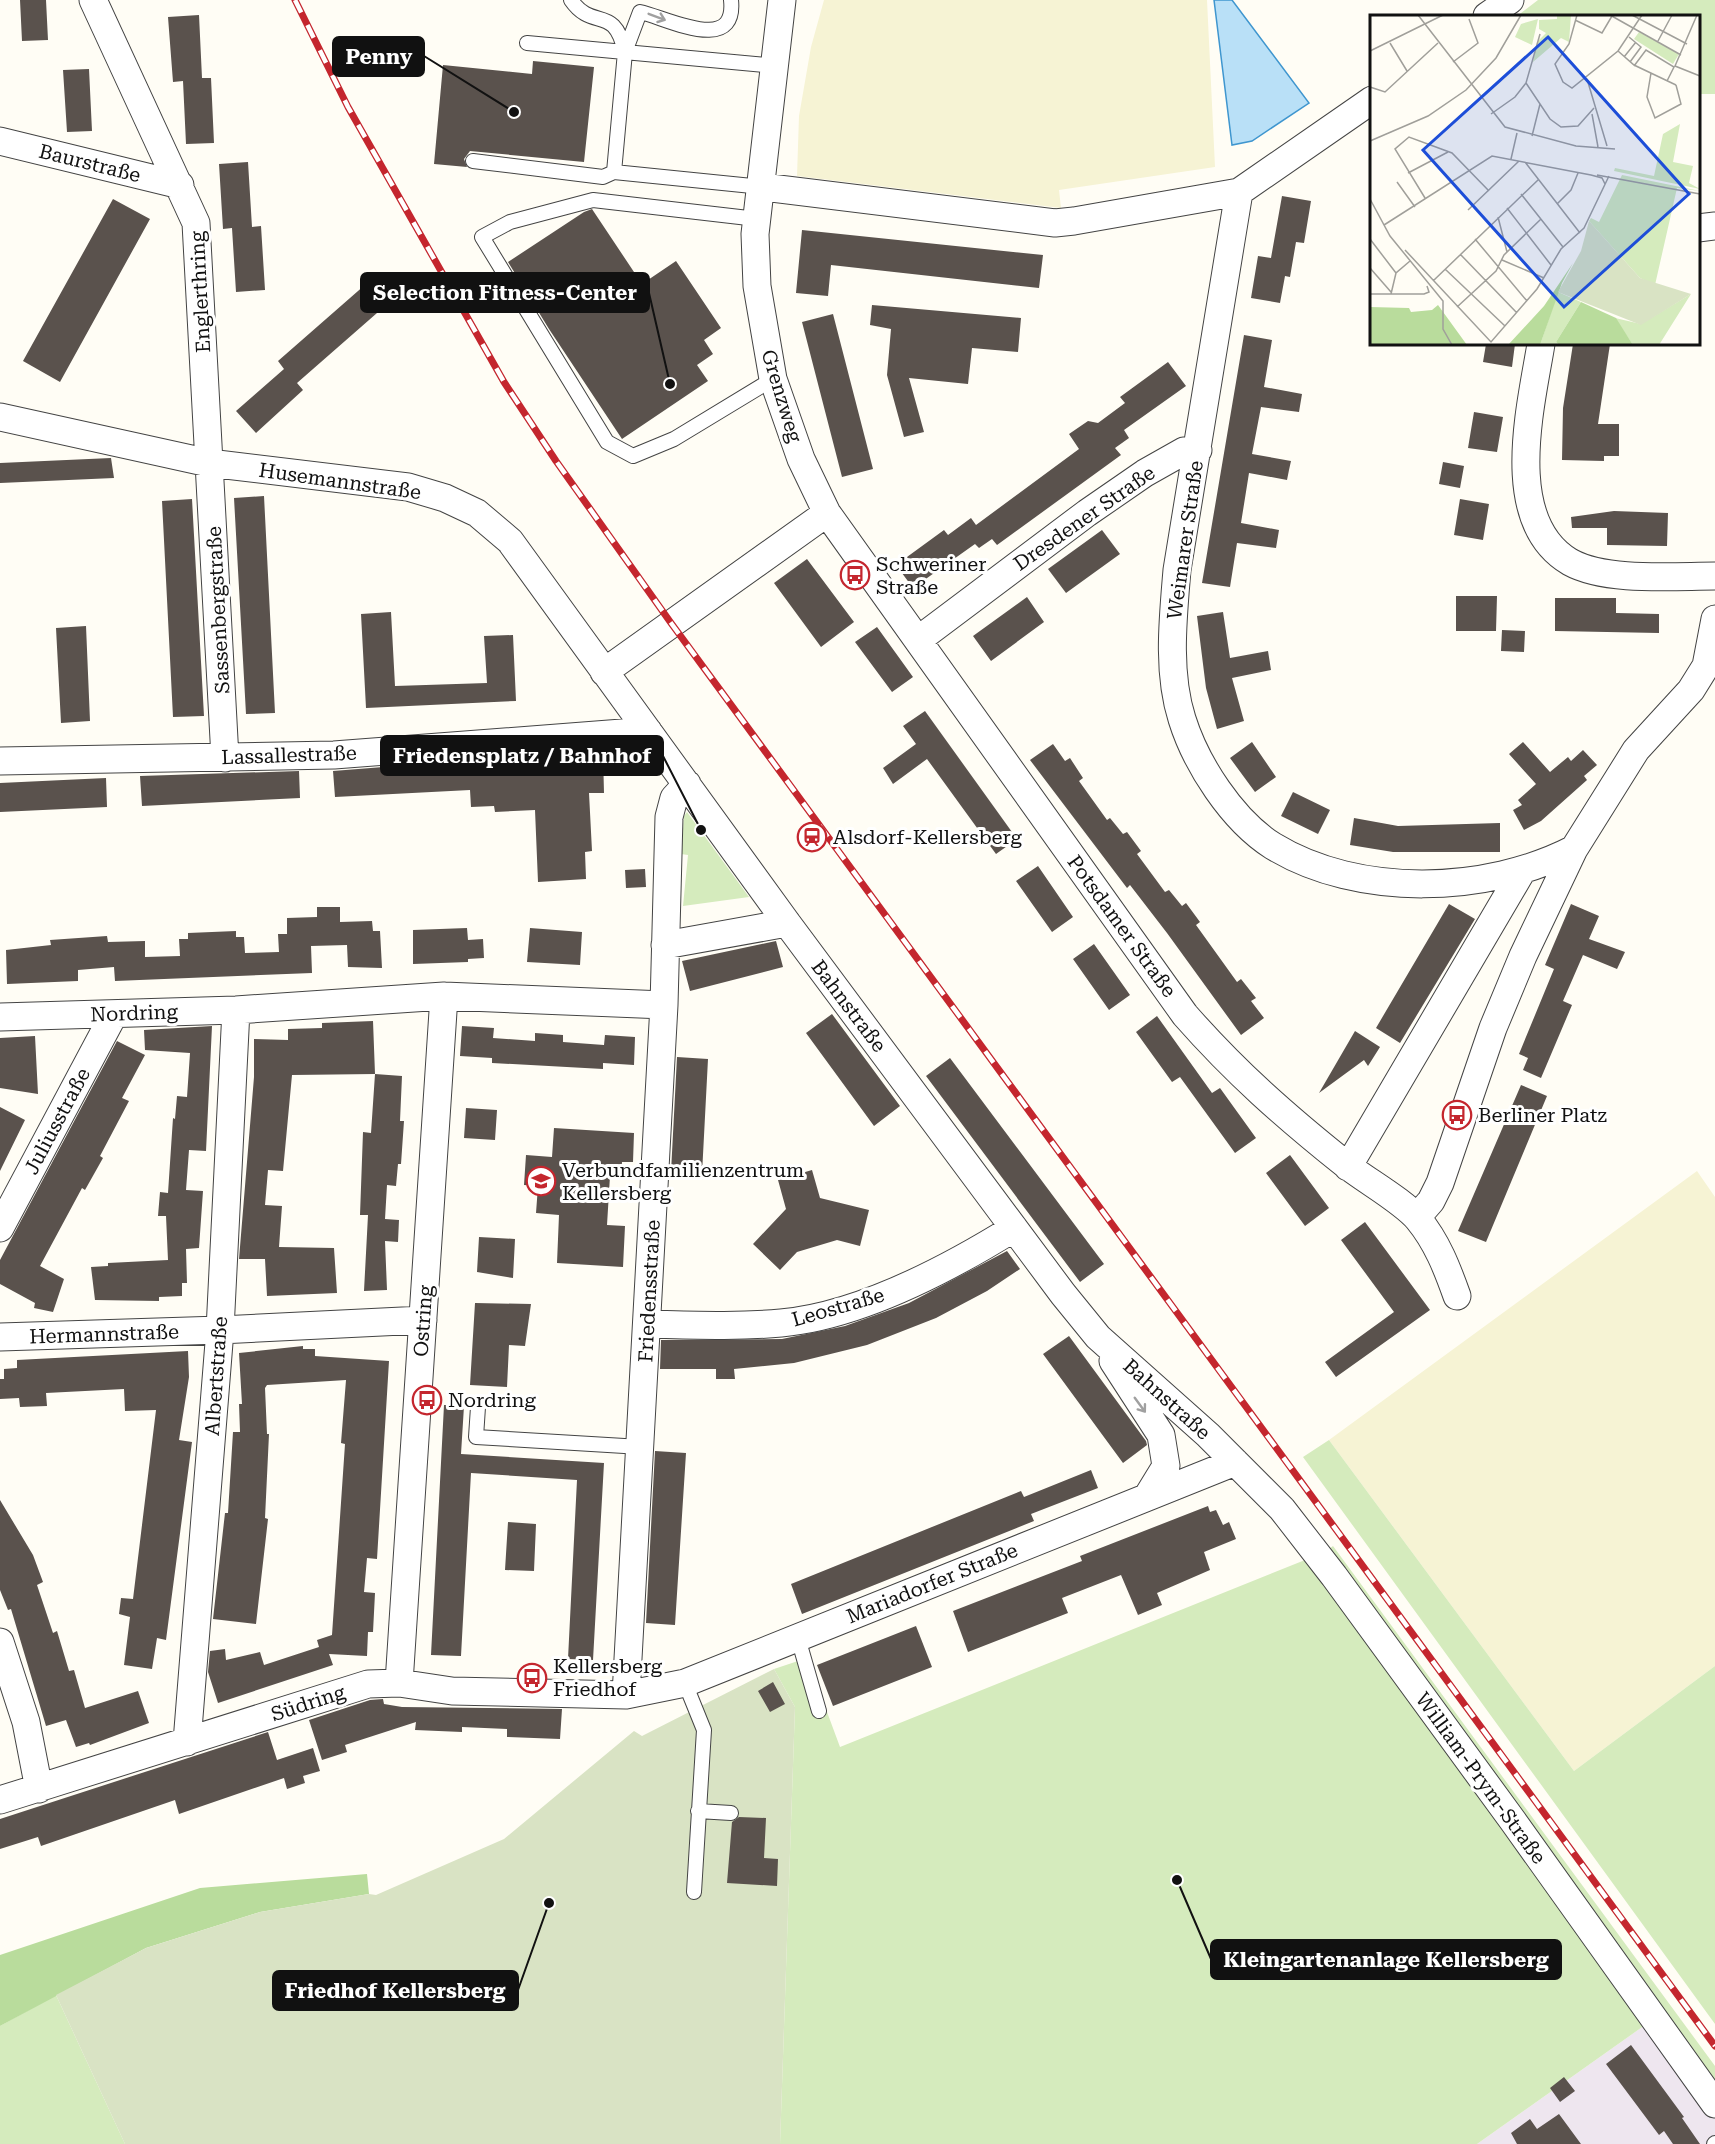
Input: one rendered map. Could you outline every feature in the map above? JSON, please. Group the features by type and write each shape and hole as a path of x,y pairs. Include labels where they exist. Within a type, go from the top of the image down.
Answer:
{"street":[{"name":"Englerthring","path":"93,0 196,223 209,463"},
{"name":"Grenzweg","path":"782,0 757,219 757,286 773,379 794,442 827,513"},
{"path":"1489,15 1510,0"},
{"path":"762,187 1054,224 1239,192 1370,101"},
{"name":"Baurstraße","path":"0,141 180,185"},
{"name":"Weimarer Straße","path":"1239,192 1177,570 1172,625 1174,670 1181,717 1198,759 1216,790 1271,845 1299,859 1334,872 1386,881 1432,884 1488,880 1546,863 1574,849"},
{"path":"1700,228 1715,226"},
{"path":"1541,345 1526,437 1525,478 1541,530 1553,546 1570,561 1614,573 1715,576"},
{"name":"Husemannstraße","path":"0,417 209,463 408,487 445,498 477,513 510,541 604,672"},
{"name":"Dresdener Straße","path":"918,640 1087,513 1145,473 1184,451 1198,450"},
{"name":"Sassenbergstraße","path":"209,463 225,758"},
{"path":"604,672 827,513"},
{"name":"Potsdamer Straße","path":"827,513 1185,1015 1221,1056 1266,1100 1348,1167 1417,1217 1436,1244 1457,1296"},
{"path":"1417,1217 1431,1201 1440,1183 1493,1028 1523,956 1574,849 1636,750 1691,690 1706,666 1715,619"},
{"name":"Bahnstraße","path":"604,672 787,923 1098,1337 1131,1393 1161,1435 1166,1466 1147,1497"},
{"name":"Lassallestraße","path":"0,761 334,755 648,731"},
{"name":"Friedensstraße","path":"626,1695 664,1005 669,817 674,798 687,784"},
{"path":"1348,1167 1522,871"},
{"path":"665,945 787,923"},
{"name":"Nordring","path":"0,1017 236,1010 444,996 664,1005"},
{"name":"Ostring","path":"399,1683 444,996"},
{"name":"Albertstraße","path":"188,1742 220,1330 236,1010"},
{"name":"Juliusstraße","path":"0,1228 114,1014"},
{"name":"Leostraße","path":"648,1324 718,1326 783,1323 848,1308 920,1280 969,1256 1014,1228"},
{"name":"Hermannstraße","path":"0,1337 220,1330 423,1320"},
{"name":"Bahnstraße","path":"1098,1337 1235,1462"},
{"name":"Mariadorfer Straße","path":"626,1695 685,1683 1235,1462"},
{"name":"William-Prym-Straße","path":"1235,1462 1282,1509 1334,1576 1635,1988 1715,2104"},
{"path":"0,1642 26,1722 39,1789"},
{"name":"Südring","path":"0,1800 368,1684 399,1683 452,1691 626,1695"}],"lane":[{"path":"571,0 576,8 589,16 616,26 626,52"},
{"path":"614,172 626,52 640,12 676,25 714,30 729,20 732,11 731,0"},
{"path":"527,43 776,66"},
{"path":"473,161 603,177 614,172 762,187"},
{"path":"757,219 593,200 510,222 482,237 607,442 633,456 674,439 773,379"},
{"path":"477,1407 476,1437 641,1447"},
{"path":"798,1638 819,1711"},
{"path":"685,1683 704,1730 694,1892"},
{"path":"698,1811 731,1813"}],"shaded area":[{"path":"824,0 1207,0 1215,167 1059,190 1061,208 797,176 799,116 811,47"},
{"path":"1697,1171 1715,1197 1715,1666 1574,1771 1329,1440"},
{"path":"1662,2013 1715,2086 1715,2144 1477,2144"}],"green space":[{"path":"1538,0 1715,0 1715,94 1700,94 1700,15 1518,15"},
{"path":"687,812 749,897 683,906 688,855 681,854 684,816"},
{"path":"1329,1440 1574,1771 1715,1666 1715,2024 1303,1457"},
{"path":"1333,1546 1715,2066 1715,2086 1662,2013 1477,2144 780,2144 795,1707 774,1669 807,1658 840,1747 1325,1552"},
{"path":"774,1669 795,1707 780,2144 125,2144 56,1995 146,1948 260,1912 369,1894 376,1895 504,1839 634,1731 642,1736"},
{"path":"367,1874 369,1894 260,1912 146,1948 0,2026 0,1955 200,1888"},
{"path":"56,1995 125,2144 0,2144 0,2026"}],"water":[{"path":"1214,0 1232,0 1309,103 1252,141 1232,145"}],"building":[{"path":"20,0 46,0 48,40 22,41"},
{"path":"199,15 202,78 211,78 214,143 186,144 183,81 173,82 168,17"},
{"path":"533,61 594,67 584,162 470,151 464,159 467,167 434,164 443,65 532,74"},
{"path":"89,69 92,131 67,132 63,70"},
{"path":"248,162 252,227 261,226 265,290 236,292 232,228 223,229 219,164"},
{"path":"1282,196 1311,201 1304,243 1296,242 1290,277 1285,276 1280,303 1251,298 1258,256 1271,258"},
{"path":"113,199 150,219 60,382 23,361"},
{"path":"592,209 642,284 676,261 721,328 704,340 713,354 697,365 708,381 622,439 549,329 508,262"},
{"path":"802,230 1043,255 1039,288 831,265 828,296 796,293"},
{"path":"374,277 393,299 297,383 303,390 256,433 236,411 284,369 278,361"},
{"path":"872,305 1021,318 1018,352 972,348 968,384 909,378 924,432 904,437 887,375 891,329 870,325"},
{"path":"833,314 873,469 842,477 802,322"},
{"path":"1244,335 1272,340 1264,387 1302,394 1299,412 1261,407 1252,454 1291,461 1287,480 1249,473 1241,523 1279,530 1276,548 1237,543 1230,587 1202,583"},
{"path":"1486,345 1515,345 1512,367 1483,362"},
{"path":"1573,345 1610,345 1598,424 1619,424 1619,456 1604,456 1604,461 1562,460 1563,408"},
{"path":"1168,362 1186,386 1124,430 1129,438 1115,448 1121,455 997,545 992,539 979,548 975,544 913,588 896,565 944,530 948,535 971,518 976,525 1079,449 1069,434 1088,421 1098,423 1125,403 1120,397"},
{"path":"1474,412 1503,417 1497,452 1468,448"},
{"path":"111,458 114,478 0,483 0,463"},
{"path":"1443,462 1464,466 1460,488 1439,484"},
{"path":"264,496 275,713 246,714 234,498"},
{"path":"192,499 204,716 173,717 162,501"},
{"path":"1460,499 1489,504 1483,540 1454,535"},
{"path":"1614,511 1668,513 1667,546 1607,545 1607,528 1572,528 1571,517"},
{"path":"1102,530 1120,554 1066,593 1048,569"},
{"path":"807,559 854,622 821,647 774,583"},
{"path":"1456,596 1497,596 1496,631 1456,631"},
{"path":"1027,597 1044,622 991,661 973,636"},
{"path":"1555,598 1616,598 1616,613 1659,614 1659,633 1555,631"},
{"path":"391,612 395,686 487,683 484,636 513,635 516,701 366,708 361,614"},
{"path":"1223,612 1230,658 1268,651 1271,670 1232,678 1244,721 1217,729 1206,688 1197,616"},
{"path":"86,626 90,721 61,723 56,628"},
{"path":"877,627 913,677 892,692 855,642"},
{"path":"1502,630 1525,631 1524,652 1501,651"},
{"path":"925,711 1017,839 996,854 927,759 893,784 883,768 916,744 903,726"},
{"path":"1252,742 1276,777 1255,792 1230,758"},
{"path":"1523,742 1550,772 1568,757 1571,761 1583,750 1597,765 1584,776 1587,780 1541,821 1524,830 1513,810 1522,805 1518,800 1536,784 1509,754"},
{"path":"1053,744 1065,761 1070,758 1083,778 1079,781 1107,820 1110,818 1123,834 1127,832 1141,851 1137,854 1165,892 1169,890 1182,906 1186,903 1200,922 1196,925 1237,982 1241,979 1256,998 1251,1001 1264,1018 1241,1035 1167,933 1130,885 1127,888 1030,760"},
{"path":"603,754 604,793 589,793 592,851 585,852 586,879 538,882 535,810 495,812 494,806 471,807 470,790 335,797 333,771 446,762 446,768 517,765 517,762 525,761 525,757"},
{"path":"299,771 300,798 142,806 140,776"},
{"path":"106,778 107,807 0,812 0,783"},
{"path":"1293,792 1330,810 1318,834 1281,816"},
{"path":"1354,818 1398,826 1500,823 1500,852 1393,852 1350,845"},
{"path":"1038,866 1073,917 1052,932 1016,881"},
{"path":"645,869 646,887 626,888 625,870"},
{"path":"1449,904 1475,919 1400,1043 1376,1028"},
{"path":"1571,904 1599,916 1589,939 1625,952 1617,969 1583,955 1563,1001 1572,1005 1541,1078 1523,1070 1528,1058 1519,1054 1554,969 1545,965"},
{"path":"317,907 340,907 340,922 372,921 373,931 380,931 382,968 348,967 347,945 311,946 312,973 115,981 114,967 78,970 78,981 7,984 6,950 51,945 50,940 107,936 108,942 145,941 145,957 180,956 179,939 188,939 188,933 236,931 236,937 244,937 245,953 279,952 278,934 287,934 287,918 317,917"},
{"path":"467,928 468,940 483,939 484,958 468,959 468,962 413,964 413,930"},
{"path":"530,928 582,932 580,965 527,962"},
{"path":"776,941 783,967 690,991 682,961"},
{"path":"1094,944 1130,995 1109,1010 1073,959"},
{"path":"832,1014 900,1106 874,1126 806,1033"},
{"path":"1157,1016 1212,1093 1220,1088 1256,1138 1235,1153 1180,1077 1172,1082 1136,1032"},
{"path":"373,1021 375,1074 292,1075 283,1171 268,1170 265,1205 282,1206 279,1247 334,1248 337,1293 267,1296 265,1259 239,1259 254,1077 254,1039 288,1040 288,1029 322,1028 322,1023"},
{"path":"212,1026 206,1151 189,1150 186,1190 203,1191 199,1248 186,1249 187,1283 182,1283 182,1296 159,1297 159,1301 95,1300 91,1267 108,1266 108,1263 168,1260 166,1216 158,1216 160,1192 168,1193 173,1118 175,1119 177,1096 187,1097 190,1053 145,1050 144,1030"},
{"path":"462,1026 494,1028 493,1038 535,1041 535,1033 563,1035 563,1042 604,1045 605,1035 635,1037 634,1065 603,1063 603,1069 492,1063 492,1058 460,1056"},
{"path":"1355,1031 1380,1047 1368,1066 1364,1060 1319,1093"},
{"path":"35,1036 38,1094 0,1088 0,1038"},
{"path":"117,1041 145,1055 122,1098 129,1101 100,1156 103,1158 85,1190 82,1188 40,1266 64,1279 53,1312 34,1308 35,1303 0,1284 0,1260"},
{"path":"677,1057 708,1059 702,1174 671,1172"},
{"path":"950,1058 1104,1264 1080,1282 926,1076"},
{"path":"375,1074 402,1076 400,1121 404,1121 401,1164 398,1164 396,1186 387,1185 385,1219 399,1220 398,1242 385,1241 387,1290 364,1291 368,1215 360,1215 363,1132 371,1133"},
{"path":"1521,1085 1547,1096 1486,1242 1458,1231"},
{"path":"0,1107 25,1120 0,1171"},
{"path":"466,1108 497,1110 495,1140 464,1138"},
{"path":"554,1128 634,1133 633,1162 622,1162 621,1177 610,1176 607,1225 625,1226 623,1267 557,1263 559,1215 536,1213 538,1186 524,1185 526,1155 552,1157"},
{"path":"1290,1155 1329,1208 1305,1226 1266,1173"},
{"path":"812,1170 820,1198 869,1210 860,1246 837,1240 797,1252 780,1270 753,1244 786,1209 778,1180"},
{"path":"1365,1222 1430,1310 1336,1377 1325,1362 1394,1312 1341,1240"},
{"path":"479,1237 515,1239 513,1278 477,1272"},
{"path":"1007,1251 1020,1269 987,1291 936,1318 867,1345 794,1363 734,1369 735,1379 716,1379 716,1369 660,1369 661,1340 782,1339 845,1326 909,1303"},
{"path":"475,1303 531,1304 525,1346 509,1345 507,1387 470,1385"},
{"path":"1069,1336 1146,1441 1147,1445 1123,1463 1043,1354"},
{"path":"303,1346 303,1349 315,1349 315,1356 389,1361 377,1559 367,1558 364,1592 375,1593 373,1632 368,1632 367,1656 329,1654 333,1665 218,1703 208,1672 210,1651 225,1649 226,1660 260,1652 264,1665 319,1647 317,1640 332,1635 345,1444 341,1443 346,1380 267,1385 265,1388 267,1434 269,1434 265,1518 268,1519 256,1624 213,1619 225,1513 228,1513 233,1432 240,1432 239,1404 242,1404 239,1353"},
{"path":"188,1351 189,1377 179,1440 192,1442 166,1640 157,1638 152,1669 124,1665 130,1617 119,1614 121,1598 133,1599 156,1410 125,1411 124,1389 46,1393 47,1406 20,1407 19,1398 0,1399 0,1379 4,1379 4,1369 17,1368 17,1360"},
{"path":"444,1405 464,1406 461,1454 604,1463 593,1660 568,1659 577,1480 471,1473 461,1656 431,1655"},
{"path":"655,1451 686,1453 675,1625 646,1623"},
{"path":"1091,1470 1098,1488 1031,1514 1034,1521 802,1614 791,1584 1021,1491 1024,1497"},
{"path":"0,1500 33,1555 43,1582 37,1585 53,1633 57,1631 69,1671 74,1670 85,1708 138,1691 149,1723 90,1745 89,1743 76,1747 66,1720 46,1726 11,1609 8,1610 0,1590"},
{"path":"1208,1506 1210,1512 1216,1510 1223,1525 1229,1522 1236,1539 1204,1552 1210,1570 1157,1593 1162,1605 1138,1615 1121,1575 1062,1598 1068,1613 968,1652 953,1611 1082,1561 1080,1556"},
{"path":"508,1522 536,1524 534,1571 505,1570"},
{"path":"916,1626 932,1667 833,1706 817,1665"},
{"path":"773,1682 785,1704 770,1712 758,1691"},
{"path":"383,1699 384,1704 402,1707 562,1709 560,1739 507,1737 507,1729 462,1727 462,1732 415,1730 416,1722 345,1745 347,1752 322,1760 309,1720 370,1700"},
{"path":"268,1732 277,1760 313,1748 320,1771 303,1776 305,1783 287,1789 284,1778 179,1814 175,1800 41,1846 38,1837 0,1849 0,1819"},
{"path":"739,1817 766,1818 764,1858 778,1859 777,1886 727,1883 732,1822"},
{"path":"1631,2045 1684,2117 1682,2118 1700,2144 1673,2144 1664,2131 1659,2135 1606,2064"},
{"path":"1564,2077 1575,2091 1560,2102 1550,2088"},
{"path":"1559,2114 1581,2144 1517,2144 1511,2133 1530,2119 1537,2129"}],"railway":[{"path":"295,0 348,107 504,382 556,461 671,623 1715,2046"}],"place":[{"name":"Penny","path":"514,112"},
{"name":"Selection Fitness-Center","path":"670,384"},
{"name":"Schweriner Straße","path":"855,575"},
{"name":"Friedensplatz / Bahnhof","path":"701,830"},
{"name":"Alsdorf-Kellersberg","path":"812,837"},
{"name":"Berliner Platz","path":"1457,1115"},
{"name":"Verbundfamilienzentrum Kellersberg","path":"541,1181"},
{"name":"Nordring","path":"427,1400"},
{"name":"Kellersberg Friedhof","path":"532,1678"},
{"name":"Kleingartenanlage Kellersberg","path":"1177,1880"},
{"name":"Friedhof Kellersberg","path":"549,1903"}]}
